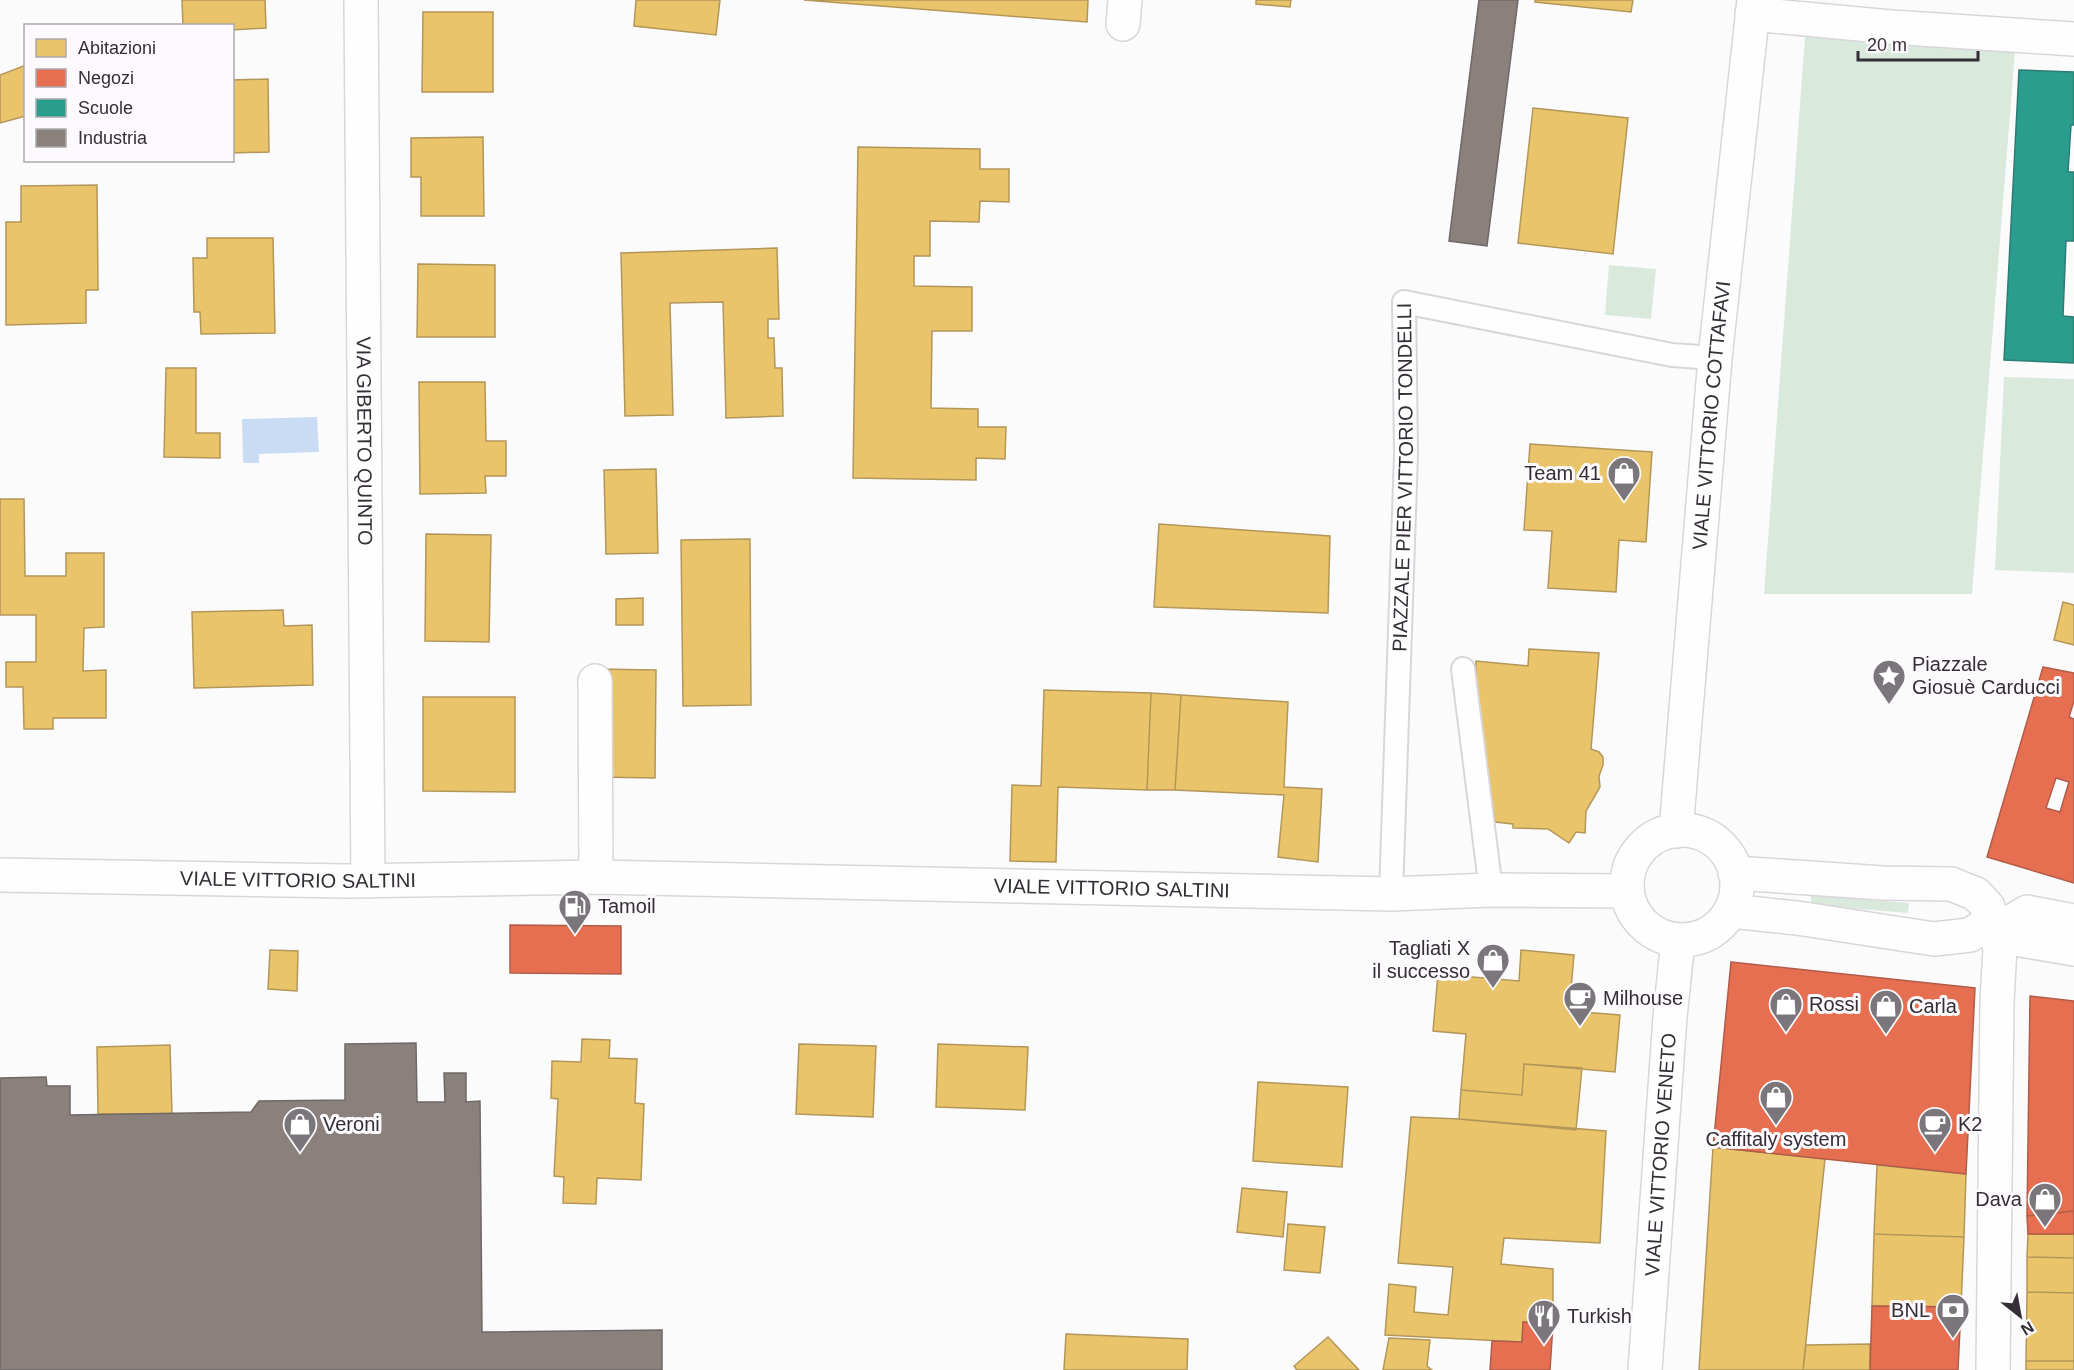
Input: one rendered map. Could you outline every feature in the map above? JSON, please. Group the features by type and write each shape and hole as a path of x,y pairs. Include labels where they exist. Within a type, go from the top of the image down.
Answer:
{"street":[{"name":"VIA GIBERTO QUINTO","path":"361,0 368,881"},
{"path":"1753,7 1891,27 2074,39"},
{"name":"VIALE VITTORIO COTTAFAVI","path":"1676,831 1715,358 1753,7"},
{"path":"595,681 596,877"},
{"path":"1676,831 1698,832 1709,837 1727,854 1735,873 1736,894 1730,911 1711,931 1695,938 1678,940 1663,937 1645,926 1637,917 1627,891 1629,870 1634,858 1642,848 1659,835 1676,831"},
{"path":"1735,873 1883,883 1951,884 1976,894 2000,922 2021,940 2074,949"},
{"name":"VIALE VITTORIO SALTINI","path":"0,875 368,881 596,877 1391,894 1491,890 1627,891"},
{"path":"1730,911 1797,918 1934,939 1970,934 2027,912 2074,921"},
{"path":"1993,1370 2000,922"},
{"name":"VIALE VITTORIO VENETO","path":"1645,1370 1670,1017 1678,940"}],"lane":[{"name":"PIAZZALE PIER VITTORIO TONDELLI","path":"1391,894 1406,454 1404,302 1672,355 1715,358"},
{"path":"1463,669 1491,890"}],"green space":[{"path":"1806,23 2016,38 1972,594 1764,594"},
{"path":"1609,265 1656,269 1651,319 1605,315"},
{"path":"2004,377 2074,379 2074,573 1995,570"},
{"path":"1811,895 1909,903 1908,913 1811,905"}],"water":[{"path":"317,417 319,452 259,454 259,463 243,463 242,419"}],"building: Abitazioni":[{"path":"182,0 265,0 266,28 234,30 234,24 183,24"},
{"path":"636,0 720,0 716,35 634,26"},
{"path":"804,0 1088,0 1087,22"},
{"path":"1256,0 1291,0 1290,7 1256,4"},
{"path":"1535,0 1633,0 1631,12 1535,2"},
{"path":"423,12 493,12 493,92 422,92"},
{"path":"24,66 24,117 0,123 0,75"},
{"path":"268,79 269,152 234,153 234,80"},
{"path":"1533,108 1628,118 1613,254 1518,243"},
{"path":"483,137 484,216 421,216 421,177 411,177 411,138"},
{"path":"858,147 980,149 980,169 1009,169 1009,202 980,201 979,222 930,221 930,256 914,256 914,286 972,287 972,331 932,331 931,408 978,409 978,427 1006,427 1005,459 976,458 976,480 853,478"},
{"path":"97,185 98,290 86,290 86,323 6,325 6,222 21,222 21,186"},
{"path":"207,238 273,238 275,333 201,334 200,312 194,312 193,258 207,258"},
{"path":"777,248 779,319 768,319 768,338 774,338 775,368 782,368 783,416 726,418 723,302 670,303 673,415 625,416 621,253"},
{"path":"418,264 495,265 495,337 417,337"},
{"path":"166,368 196,368 196,433 220,433 220,458 164,457"},
{"path":"419,382 485,382 486,441 506,441 506,476 485,476 486,493 420,494"},
{"path":"1530,444 1652,452 1646,542 1619,540 1616,592 1548,588 1552,531 1524,530"},
{"path":"656,469 658,553 606,554 604,470"},
{"path":"0,499 24,499 25,576 66,576 66,553 104,553 104,627 84,628 83,671 106,670 106,718 53,718 53,729 24,729 23,687 6,687 6,662 36,662 36,615 0,615"},
{"path":"1159,524 1330,536 1328,613 1154,607"},
{"path":"426,534 491,535 489,642 425,641"},
{"path":"750,539 751,705 683,706 681,540"},
{"path":"643,598 643,625 616,625 616,599"},
{"path":"2063,602 2074,605 2074,645 2054,640"},
{"path":"283,610 284,626 312,625 313,685 194,688 192,612"},
{"path":"1529,649 1599,653 1591,749 1599,752 1603,757 1599,776 1600,787 1586,811 1585,833 1576,832 1569,843 1548,829 1513,828 1513,824 1495,822 1475,691 1476,661 1528,666"},
{"path":"598,669 656,670 655,778 598,777"},
{"path":"1044,690 1151,693 1147,790 1058,787 1056,862 1010,861 1012,785 1041,786"},
{"path":"1151,693 1181,695 1175,790 1147,790"},
{"path":"1181,695 1288,702 1284,787 1322,789 1318,862 1278,857 1284,795 1175,790"},
{"path":"423,697 515,697 515,792 423,791"},
{"path":"270,950 298,951 297,991 268,989"},
{"path":"1521,950 1574,955 1569,1011 1620,1015 1615,1072 1524,1064 1522,1095 1461,1090 1466,1034 1433,1031 1438,974 1519,981"},
{"path":"582,1039 610,1040 609,1058 637,1059 635,1103 644,1104 641,1180 597,1178 596,1204 563,1203 564,1177 554,1176 558,1099 551,1098 552,1061 581,1062"},
{"path":"799,1044 876,1046 873,1117 796,1114"},
{"path":"938,1044 1028,1047 1025,1110 936,1107"},
{"path":"170,1045 172,1114 98,1114 97,1047"},
{"path":"1524,1064 1582,1068 1576,1130 1459,1119 1461,1090 1522,1095"},
{"path":"1258,1082 1348,1087 1342,1167 1253,1161"},
{"path":"1411,1117 1606,1131 1600,1243 1504,1238 1501,1264 1553,1269 1553,1324 1523,1322 1522,1342 1385,1335 1389,1284 1416,1287 1414,1312 1448,1315 1453,1267 1398,1263"},
{"path":"1713,1147 1825,1159 1803,1370 1699,1370"},
{"path":"1877,1165 1966,1174 1964,1237 1874,1234"},
{"path":"1242,1188 1287,1192 1283,1237 1237,1232"},
{"path":"1288,1224 1325,1227 1320,1273 1284,1270"},
{"path":"1874,1234 1964,1237 1961,1307 1872,1306"},
{"path":"2028,1234 2074,1234 2074,1258 2027,1257"},
{"path":"2027,1257 2074,1258 2074,1293 2027,1292"},
{"path":"2027,1292 2074,1293 2074,1361 2026,1361"},
{"path":"1066,1334 1188,1339 1187,1370 1064,1370"},
{"path":"1328,1337 1359,1370 1297,1370 1294,1366"},
{"path":"1389,1338 1430,1340 1427,1366 1432,1370 1383,1370"},
{"path":"1870,1344 1870,1370 1803,1370 1806,1345"},
{"path":"2026,1361 2074,1361 2074,1370 2026,1370"}],"building: Negozi":[{"path":"2043,667 2074,673 2074,701 2069,717 2074,719 2074,883 1987,857","holes":["2056,778 2069,782 2060,812 2046,808"]},
{"path":"510,925 621,926 621,974 510,973"},
{"path":"1731,962 1975,988 1966,1174 1713,1147"},
{"path":"2030,996 2074,1001 2074,1211 2027,1216"},
{"path":"2074,1211 2074,1234 2028,1234 2027,1216"},
{"path":"1872,1306 1961,1307 1958,1370 1870,1370"},
{"path":"1523,1322 1553,1324 1550,1370 1490,1370 1492,1341 1522,1342"}],"building: Scuole":[{"path":"2019,70 2074,72 2074,125 2071,125 2068,172 2074,172 2074,241 2066,241 2063,316 2074,317 2074,363 2004,360"}],"building: Industria":[{"path":"1479,0 1518,0 1487,246 1449,241"},
{"path":"416,1043 417,1102 445,1102 444,1073 466,1073 466,1102 480,1101 482,1332 662,1330 662,1370 0,1370 0,1078 46,1077 47,1086 70,1086 70,1115 251,1112 259,1101 345,1100 345,1044"}],"place":[{"name":"Team 41","path":"1624,502"},
{"name":"Piazzale Giosuè Carducci","path":"1889,705"},
{"name":"Tamoil","path":"575,935"},
{"name":"Tagliati X il successo","path":"1493,989"},
{"name":"Milhouse","path":"1580,1027"},
{"name":"Rossi","path":"1786,1033"},
{"name":"Carla","path":"1886,1035"},
{"name":"Caffitaly system","path":"1776,1126"},
{"name":"Veroni","path":"300,1153"},
{"name":"K2","path":"1935,1153"},
{"name":"Dava","path":"2045,1228"},
{"name":"BNL","path":"1953,1339"},
{"name":"Turkish","path":"1544,1345"}]}
